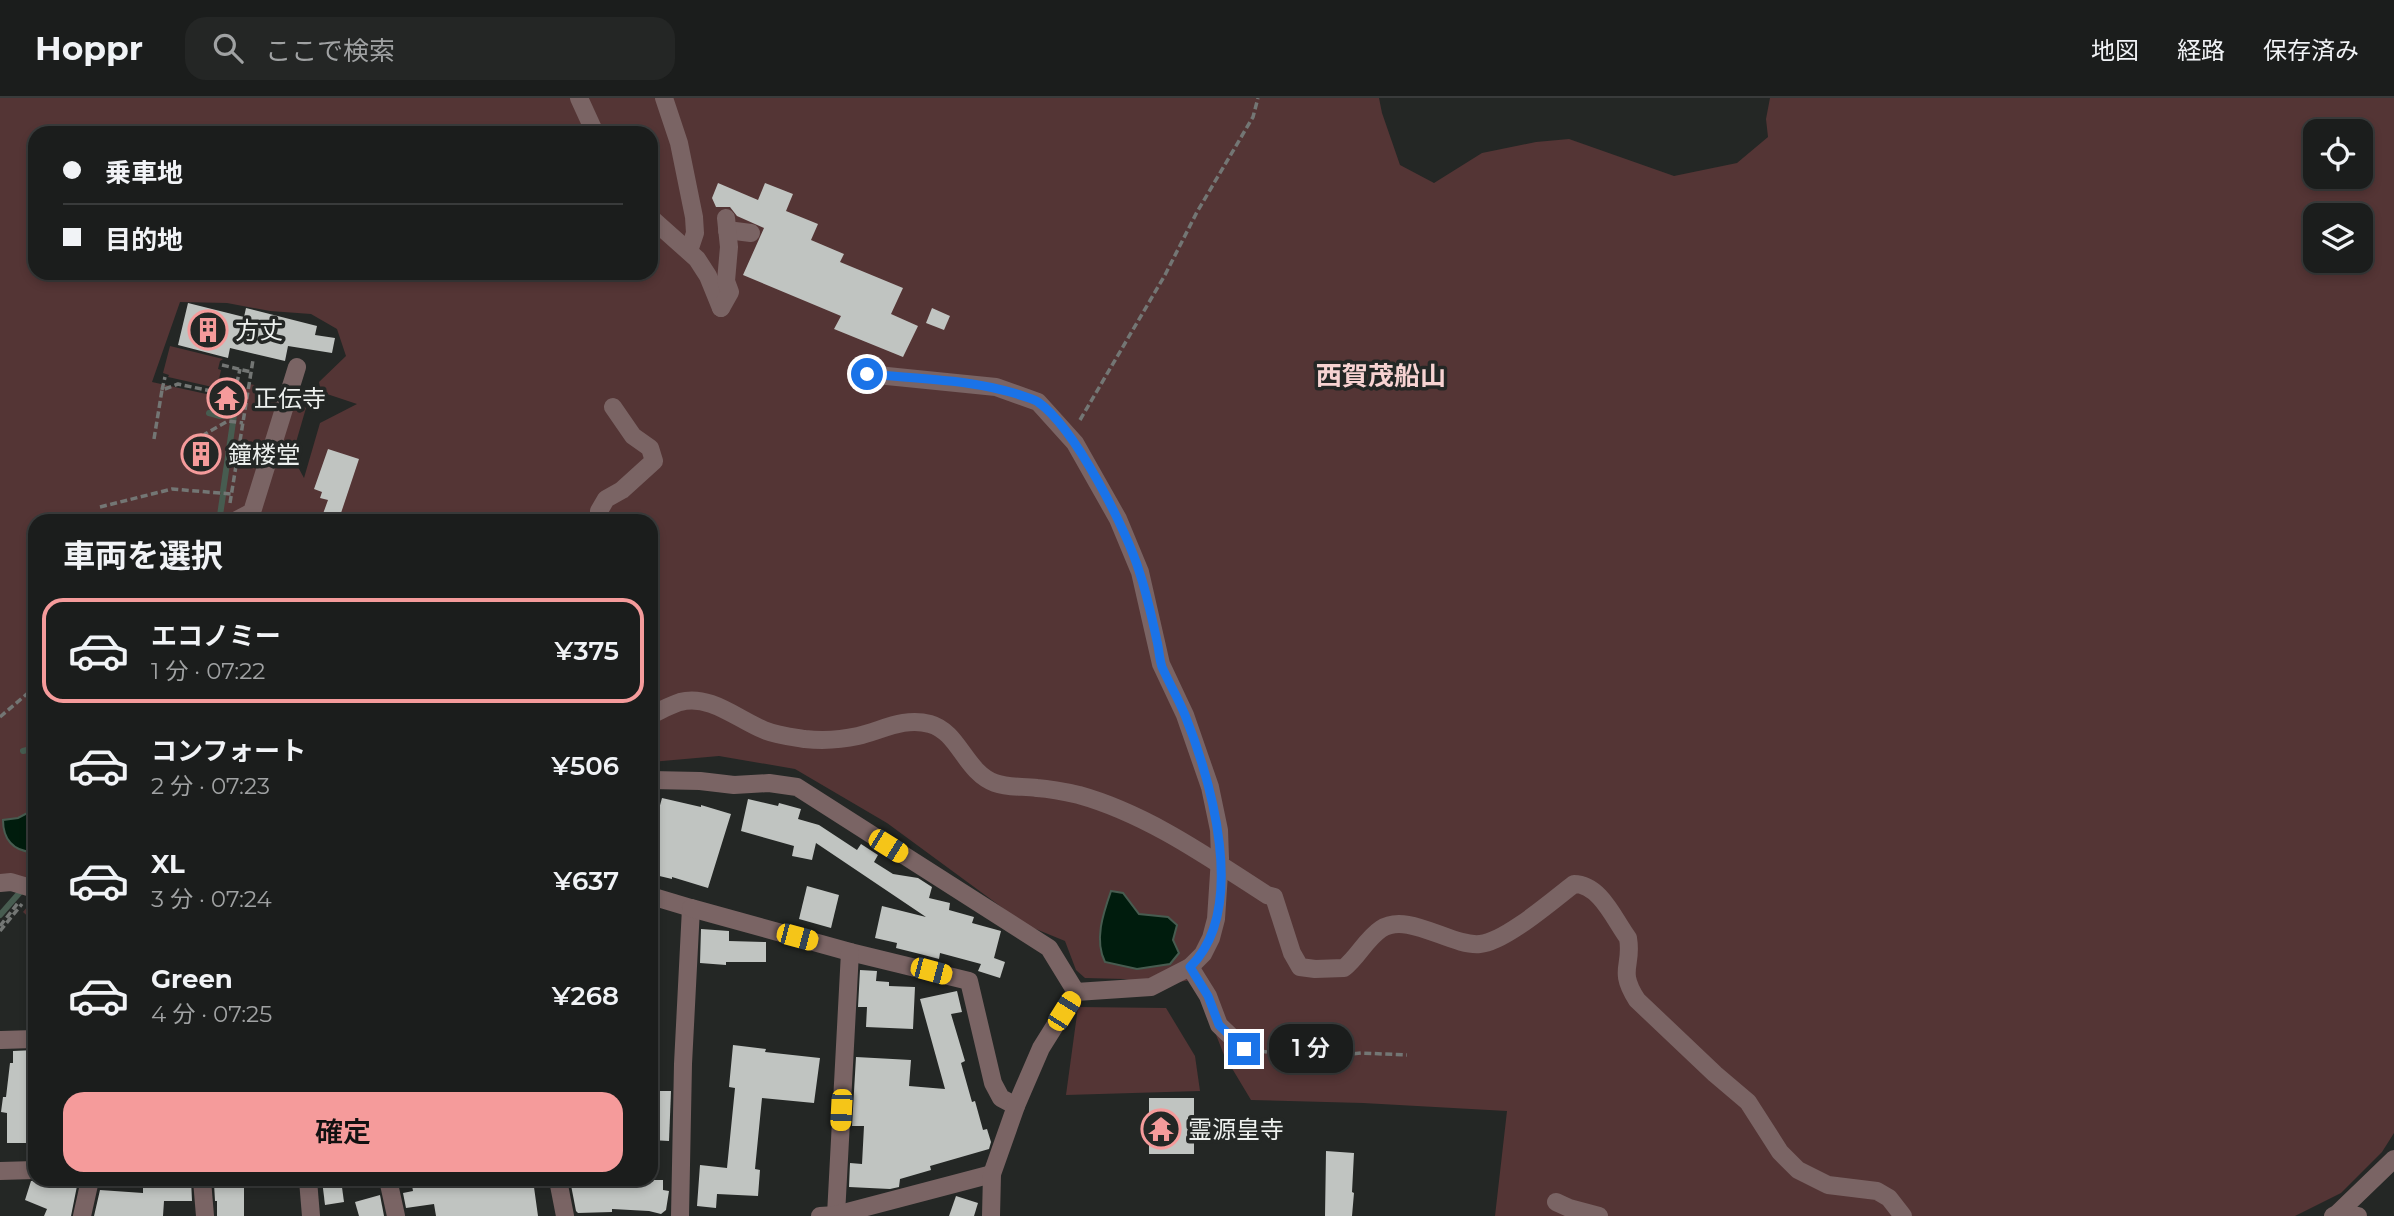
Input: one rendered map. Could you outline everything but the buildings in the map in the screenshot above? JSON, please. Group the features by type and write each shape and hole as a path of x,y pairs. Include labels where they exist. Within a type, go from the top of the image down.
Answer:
{"street":[{"path":"579,98 592,126"},
{"path":"664,98 679,143 694,217 695,233 689,251"},
{"path":"658,224 689,251 708,276 721,309 730,292 726,281 729,247 727,224 751,233"},
{"path":"257,514 297,367"},
{"path":"867,374 996,387 1038,402 1072,438 1118,519 1140,572 1161,664 1185,715 1210,787 1219,830 1220,890 1216,919 1203,954 1190,967 1151,986 1076,992"},
{"path":"599,514 606,499 622,490 654,460 650,448 633,436 613,407"},
{"path":"658,712 681,702 699,701 715,705 767,732 830,741 859,736 891,724 932,724 949,735 979,775 1013,788 1037,788 1081,796 1131,814 1274,897 1292,953 1300,967 1315,970 1344,968 1382,928 1394,924 1412,926 1479,945 1518,926 1574,884 1582,884 1594,889 1628,938 1625,975 1637,1000 1714,1074 1748,1102 1780,1152 1798,1170 1828,1185 1877,1191 1889,1198 1903,1216"},
{"path":"658,780 734,785 769,783 797,788 1049,948 1076,992"},
{"path":"0,883 28,885"},
{"path":"658,898 969,982 993,1083 1001,1098 1016,1106"},
{"path":"680,1216 683,1064 691,908"},
{"path":"836,1215 850,952"},
{"path":"1190,967 1208,996 1219,1025 1244,1049"},
{"path":"991,1216 992,1174 1016,1106 1041,1048 1076,992"},
{"path":"0,1045 0,1040 28,1040"},
{"path":"2335,1215 2394,1159"},
{"path":"0,1171 28,1170"},
{"path":"820,1216 836,1215 992,1174"},
{"path":"82,1216 89,1186"},
{"path":"202,1186 205,1216"},
{"path":"309,1186 312,1216"},
{"path":"389,1186 396,1216"},
{"path":"559,1186 565,1216"},
{"path":"1556,1202 1599,1216"},
{"path":"2335,1215 2358,1216"}],"path":[{"path":"1072,438 1165,275 1197,212 1253,117 1258,98"},
{"path":"230,514 253,360"},
{"path":"222,365 251,372"},
{"path":"162,390 178,384 234,396 240,369"},
{"path":"154,439 165,377"},
{"path":"202,448 205,434 228,421 243,423"},
{"path":"100,507 172,489 232,494"},
{"path":"0,717 28,693"},
{"path":"0,929 28,891"},
{"path":"1244,1049 1314,1058 1362,1053 1407,1055"}],"shaded area":[{"path":"0,98 1379,98 1400,165 1434,183 1482,153 1536,142 1569,139 1674,176 1737,163 1768,137 1766,119 1770,98 2394,98 2394,1133 2382,1152 2341,1193 2295,1216 1495,1216 1507,1111 1251,1100 1224,1055 1193,980 1154,985 1124,979 1085,978 1076,970 1065,941 1026,925 887,823 795,769 719,756 658,761 658,514 28,514 28,813 3,821 5,833 11,843 28,851 28,890 25,882 0,874","holes":["180,302 227,303 270,311 311,314 337,329 346,356 319,382 321,392 357,404 320,423 304,478 292,456 306,408 278,389 249,384 238,401 152,382"]},
{"path":"170,346 223,359 218,369 221,370 217,388 168,377 169,375 163,373"},
{"path":"28,813 28,851 10,843 5,833 3,820 18,818"},
{"path":"1111,891 1123,893 1139,914 1168,917 1177,925 1173,940 1179,953 1170,964 1137,969 1105,962 1100,936"},
{"path":"1078,1007 1166,1008 1195,1056 1200,1091 1066,1095"}],"waterway":[{"path":"209,413 220,416 234,415 223,491"},
{"path":"220,514 223,495"},
{"path":"23,751 28,750"},
{"path":"0,915 22,890"}],"place":[{"name":"方丈","path":"208,330"},
{"name":"正伝寺","path":"227,398"},
{"name":"鐘楼堂","path":"201,454"},
{"name":"霊源皇寺","path":"1161,1129"}],"district":[{"name":"西賀茂船山","path":"1381,376"}],"route":[{"path":"867,374 996,387 1038,402 1072,438 1118,519 1140,572 1161,664 1185,715 1210,787 1219,830 1220,890 1216,919 1203,954 1190,967 1208,996 1219,1025 1244,1049"}]}
